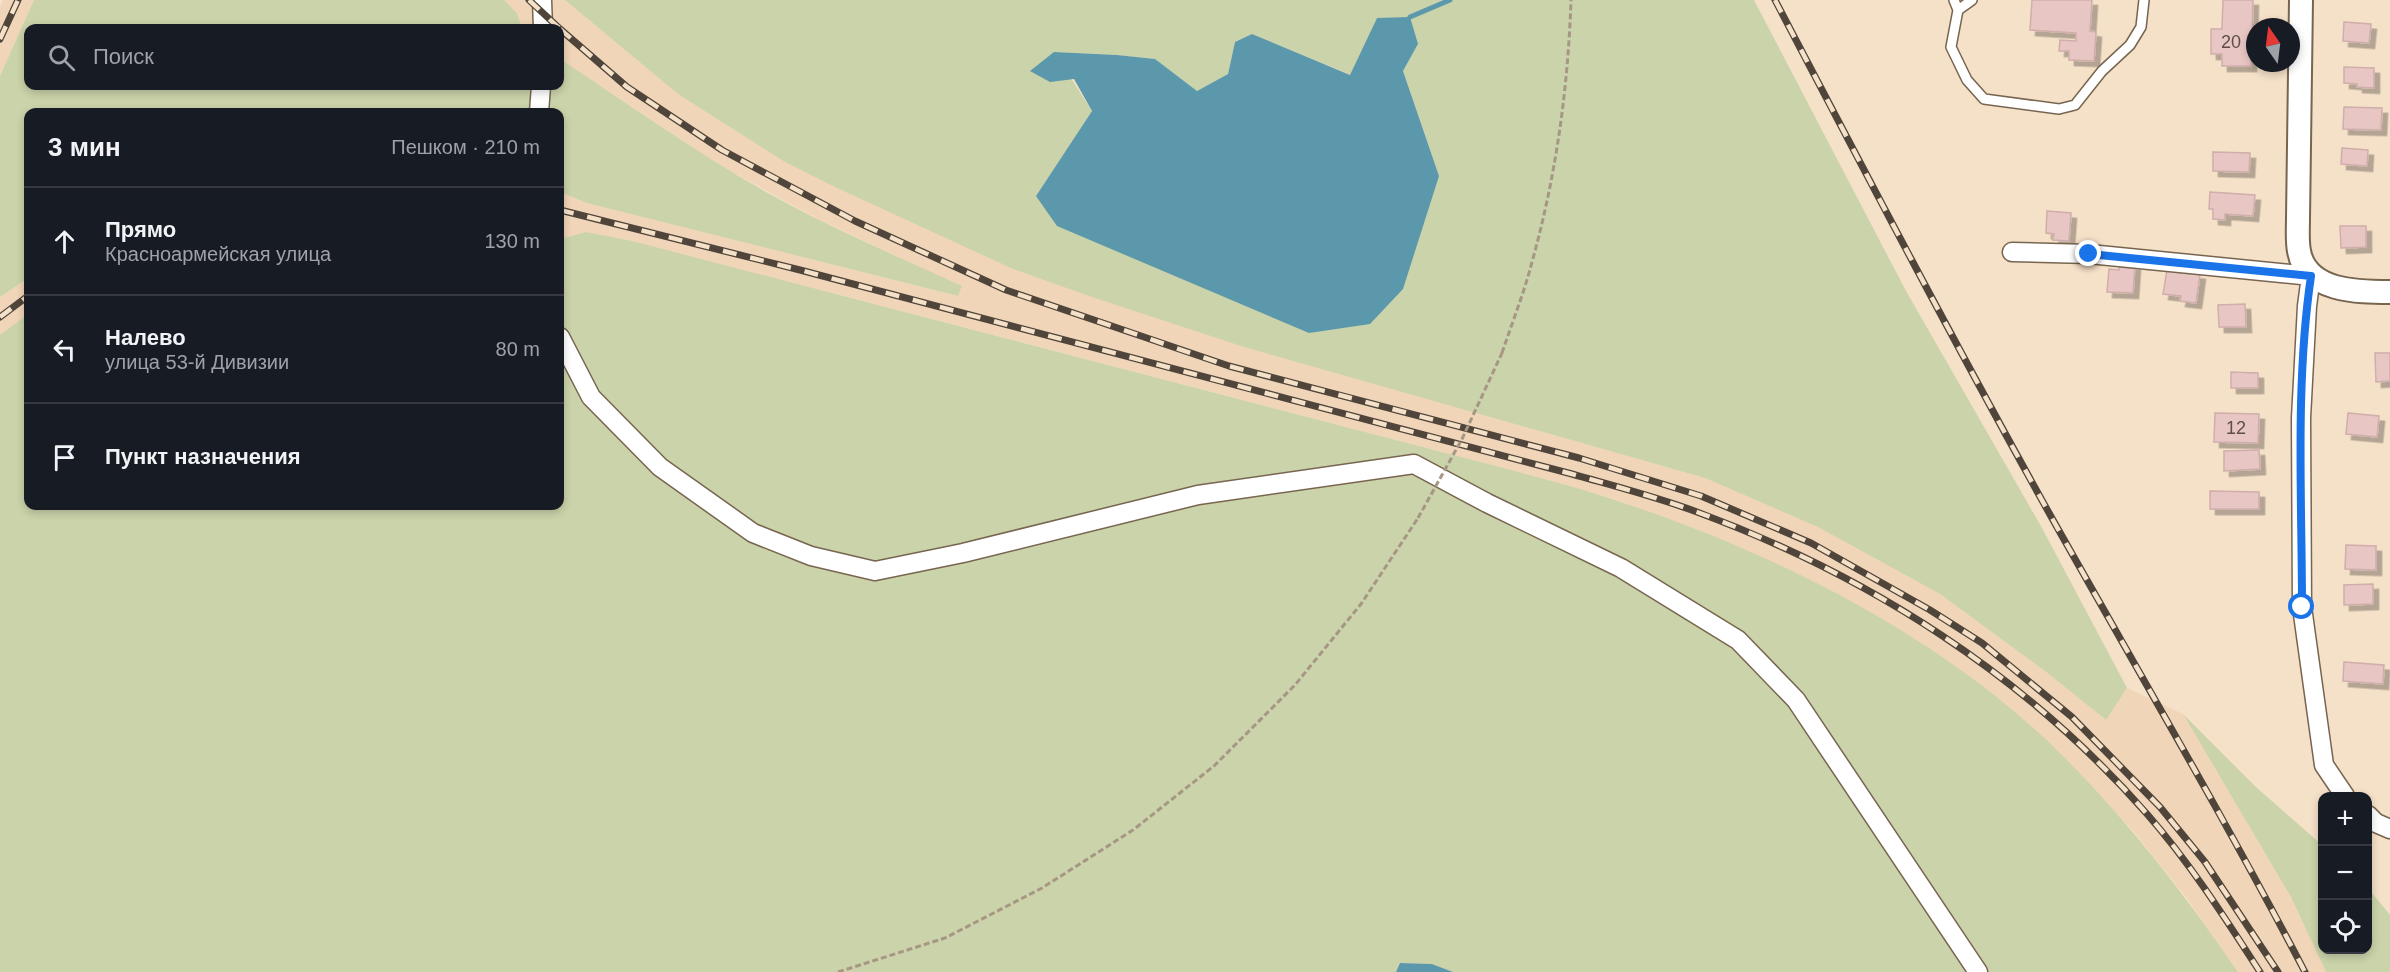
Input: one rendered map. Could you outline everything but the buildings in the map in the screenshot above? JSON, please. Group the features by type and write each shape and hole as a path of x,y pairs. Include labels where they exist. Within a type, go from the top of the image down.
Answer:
{"street":[{"path":"542,0 543,24"},
{"path":"2301,0 2299,253 2311,276 2307,306 2301,418 2302,607 2324,765 2341,792"},
{"path":"540,108 541,90"},
{"path":"2012,252 2089,254 2311,276 2332,287 2363,292 2390,292"},
{"path":"564,345 591,397 660,467 753,534 811,555 875,571 963,553 1198,495 1414,464 1486,503 1621,568 1738,640 1796,700 1978,972"},
{"path":"2372,819 2390,829"}],"lane":[{"path":"1954,0 1958,10 1950,46 1967,80 1984,99 2058,109 2075,105 2102,71 2130,45 2141,27 2144,0"},
{"path":"1958,10 1972,0"}],"path":[{"path":"838,972 945,938 1042,888 1133,830 1214,766 1295,685 1361,604 1418,518 1462,439 1502,354 1532,264 1554,172 1569,62 1571,0"}],"shaded area":[{"path":"3,0 34,0 0,76 0,7"},
{"path":"504,0 565,0 678,94 785,162 1013,269 1244,347 1705,478 1818,527 1940,594 2045,671 2106,720 2127,688 2183,714 2291,897 2326,972 2238,972 2186,897 2135,833 2057,750 1794,572 1693,528 1614,499 1515,471 829,292 586,232 564,238 564,194 587,203 958,296 962,287 820,220 716,163 564,62 564,24 521,24 517,13"},
{"path":"24,281 24,317 0,335 0,297"}],"green space":[{"path":"34,0 504,0 517,13 521,24 24,24 24,90 564,90 564,62 741,178 839,230 962,286 958,296 587,203 564,194 564,108 24,108 24,281 0,297 0,76"},
{"path":"565,0 1754,0 1906,291 2042,528 2127,688 2106,720 2045,671 1940,594 1818,527 1705,478 1244,347 1013,269 785,162 678,94","holes":["1377,18 1418,44 1403,71 1439,176 1036,196 1092,111 1054,52 1154,59 1197,91 1228,74 1235,42 1252,34 1351,75"]},
{"path":"586,232 632,241 1527,474 1615,500 1734,545 1793,571 1907,634 1960,670 2011,709 2083,776 2131,830 2197,914 2238,972 1453,972 1432,964 1400,963 1396,972 0,972 0,335 24,317 24,510 564,510 564,238"},
{"path":"2183,714 2257,788 2318,841 2318,954 2372,954 2372,893 2390,915 2390,972 2326,972 2291,897"}],"water":[{"path":"1410,17 1418,44 1403,71 1439,176 1403,289 1370,324 1309,333 1057,226 1036,196 1092,111 1074,79 1050,82 1030,71 1054,52 1155,59 1197,91 1228,74 1235,42 1252,34 1350,75 1377,18"},
{"path":"1400,963 1432,964 1453,972 1396,972"}],"waterway":[{"path":"1410,17 1450,0"}],"railway":[{"path":"0,39 18,0"},
{"path":"529,0 555,24"},
{"path":"1775,0 1982,391 2213,802 2305,972"},
{"path":"564,32 627,87 722,150 855,221 1006,290 1229,366 1579,458 1701,496 1811,543 1930,610 1982,643 2072,717 2160,807 2205,862 2278,972"},
{"path":"564,211 800,270 1572,474 1697,512 1761,538 1884,599 1942,635 2050,718 2100,764 2163,833 2206,891 2260,972"},
{"path":"0,317 24,299"}],"route":[{"path":"2089,254 2311,276 2307,306 2301,418 2302,607"}]}
